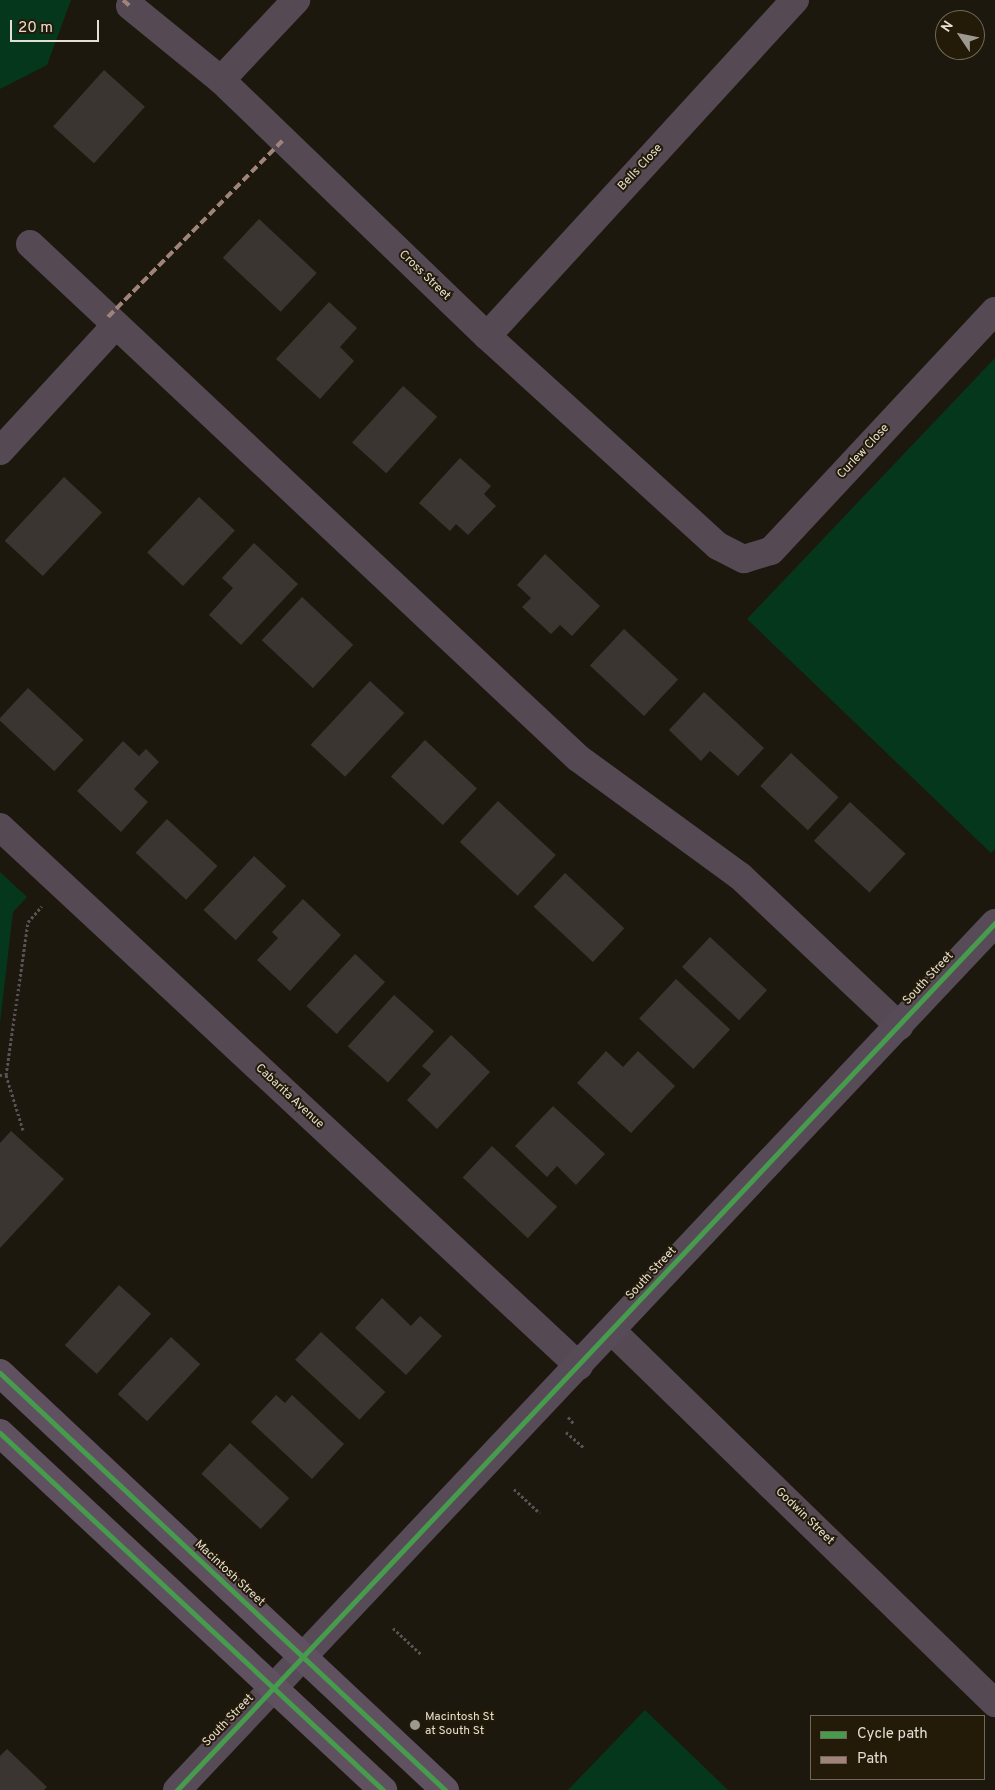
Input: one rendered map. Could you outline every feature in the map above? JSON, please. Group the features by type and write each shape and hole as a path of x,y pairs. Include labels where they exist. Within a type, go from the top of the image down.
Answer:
{"main road":[{"name":"Macintosh Street","path":"0,1374 445,1790"},
{"path":"0,1433 382,1790"}],"street":[{"path":"221,80 296,0"},
{"name":"Bells Close","path":"486,336 795,0"},
{"name":"Cross Street","path":"130,6 221,80 486,336 718,546"},
{"path":"30,244 578,758 740,876 899,1026"},
{"name":"Curlew Close","path":"718,546 744,559 771,551 995,311"},
{"path":"0,451 116,325"},
{"name":"Cabarita Avenue","path":"0,827 579,1366"},
{"name":"South Street","path":"177,1790 304,1658 995,923"},
{"name":"Godwin Street","path":"612,1331 995,1703"}],"path":[{"path":"23,1130 6,1074 28,922 45,903"},
{"path":"0,1075 6,1074"},
{"path":"566,1432 583,1447"},
{"path":"514,1489 540,1513"},
{"path":"393,1628 422,1655"}],"green space":[{"path":"0,0 71,0 47,65 0,89"},
{"path":"995,358 995,849 991,853 747,619"},
{"path":"0,872 27,897 13,912 0,1023"},
{"path":"645,1710 728,1790 568,1790"}],"building":[{"path":"104,70 145,107 94,163 53,126"},
{"path":"259,219 317,273 281,312 223,258"},
{"path":"329,302 357,328 340,347 354,361 320,399 276,359"},
{"path":"403,386 437,417 386,473 352,442"},
{"path":"460,458 491,486 484,494 496,506 468,535 456,524 450,531 419,503"},
{"path":"64,477 102,512 43,576 5,541"},
{"path":"199,497 235,530 183,586 147,553"},
{"path":"254,543 298,584 241,645 209,615 233,588 222,578"},
{"path":"545,554 600,606 572,636 560,625 551,634 522,607 531,598 517,585"},
{"path":"302,597 353,645 313,688 262,640"},
{"path":"624,629 678,679 644,716 590,666"},
{"path":"370,681 404,713 345,777 311,745"},
{"path":"28,688 84,740 54,771 0,721 0,718"},
{"path":"704,692 764,748 738,776 710,751 701,761 669,730"},
{"path":"425,740 477,788 443,825 391,777"},
{"path":"123,741 139,756 146,749 159,762 134,789 148,802 121,832 77,791"},
{"path":"791,753 839,797 808,830 760,786"},
{"path":"498,801 556,855 518,896 460,842"},
{"path":"850,802 906,854 869,893 814,841"},
{"path":"167,819 217,866 186,900 136,853"},
{"path":"254,856 286,886 236,940 204,910"},
{"path":"565,873 624,928 593,962 534,907"},
{"path":"303,899 341,935 290,991 257,960 278,938 272,932"},
{"path":"710,937 767,990 739,1020 682,967"},
{"path":"355,954 385,982 337,1034 307,1006"},
{"path":"676,979 730,1029 693,1069 639,1018"},
{"path":"394,995 434,1031 388,1082 348,1046"},
{"path":"451,1035 490,1072 437,1129 407,1100 431,1074 422,1066"},
{"path":"606,1051 623,1067 638,1051 675,1086 631,1133 577,1083"},
{"path":"553,1106 605,1154 576,1185 557,1166 547,1177 515,1146"},
{"path":"11,1131 64,1179 0,1248 0,1143"},
{"path":"492,1146 557,1207 528,1238 463,1177"},
{"path":"119,1285 151,1314 97,1374 65,1345"},
{"path":"382,1298 411,1326 420,1316 442,1336 406,1375 355,1328"},
{"path":"321,1332 385,1392 359,1420 295,1360"},
{"path":"171,1337 200,1364 147,1421 118,1394"},
{"path":"276,1395 285,1403 292,1395 344,1444 312,1479 251,1422"},
{"path":"230,1443 289,1498 261,1529 201,1474"},
{"path":"7,1749 47,1787 44,1790 0,1790 0,1756"}],"marked path":[{"path":"123,0 130,6"},
{"path":"108,317 283,140"}],"cycle path":[{"path":"177,1790 995,923"},
{"path":"0,1373 445,1790"},
{"path":"0,1433 383,1790"}],"place":[{"name":"Macintosh St at South St","path":"415,1725"}]}
